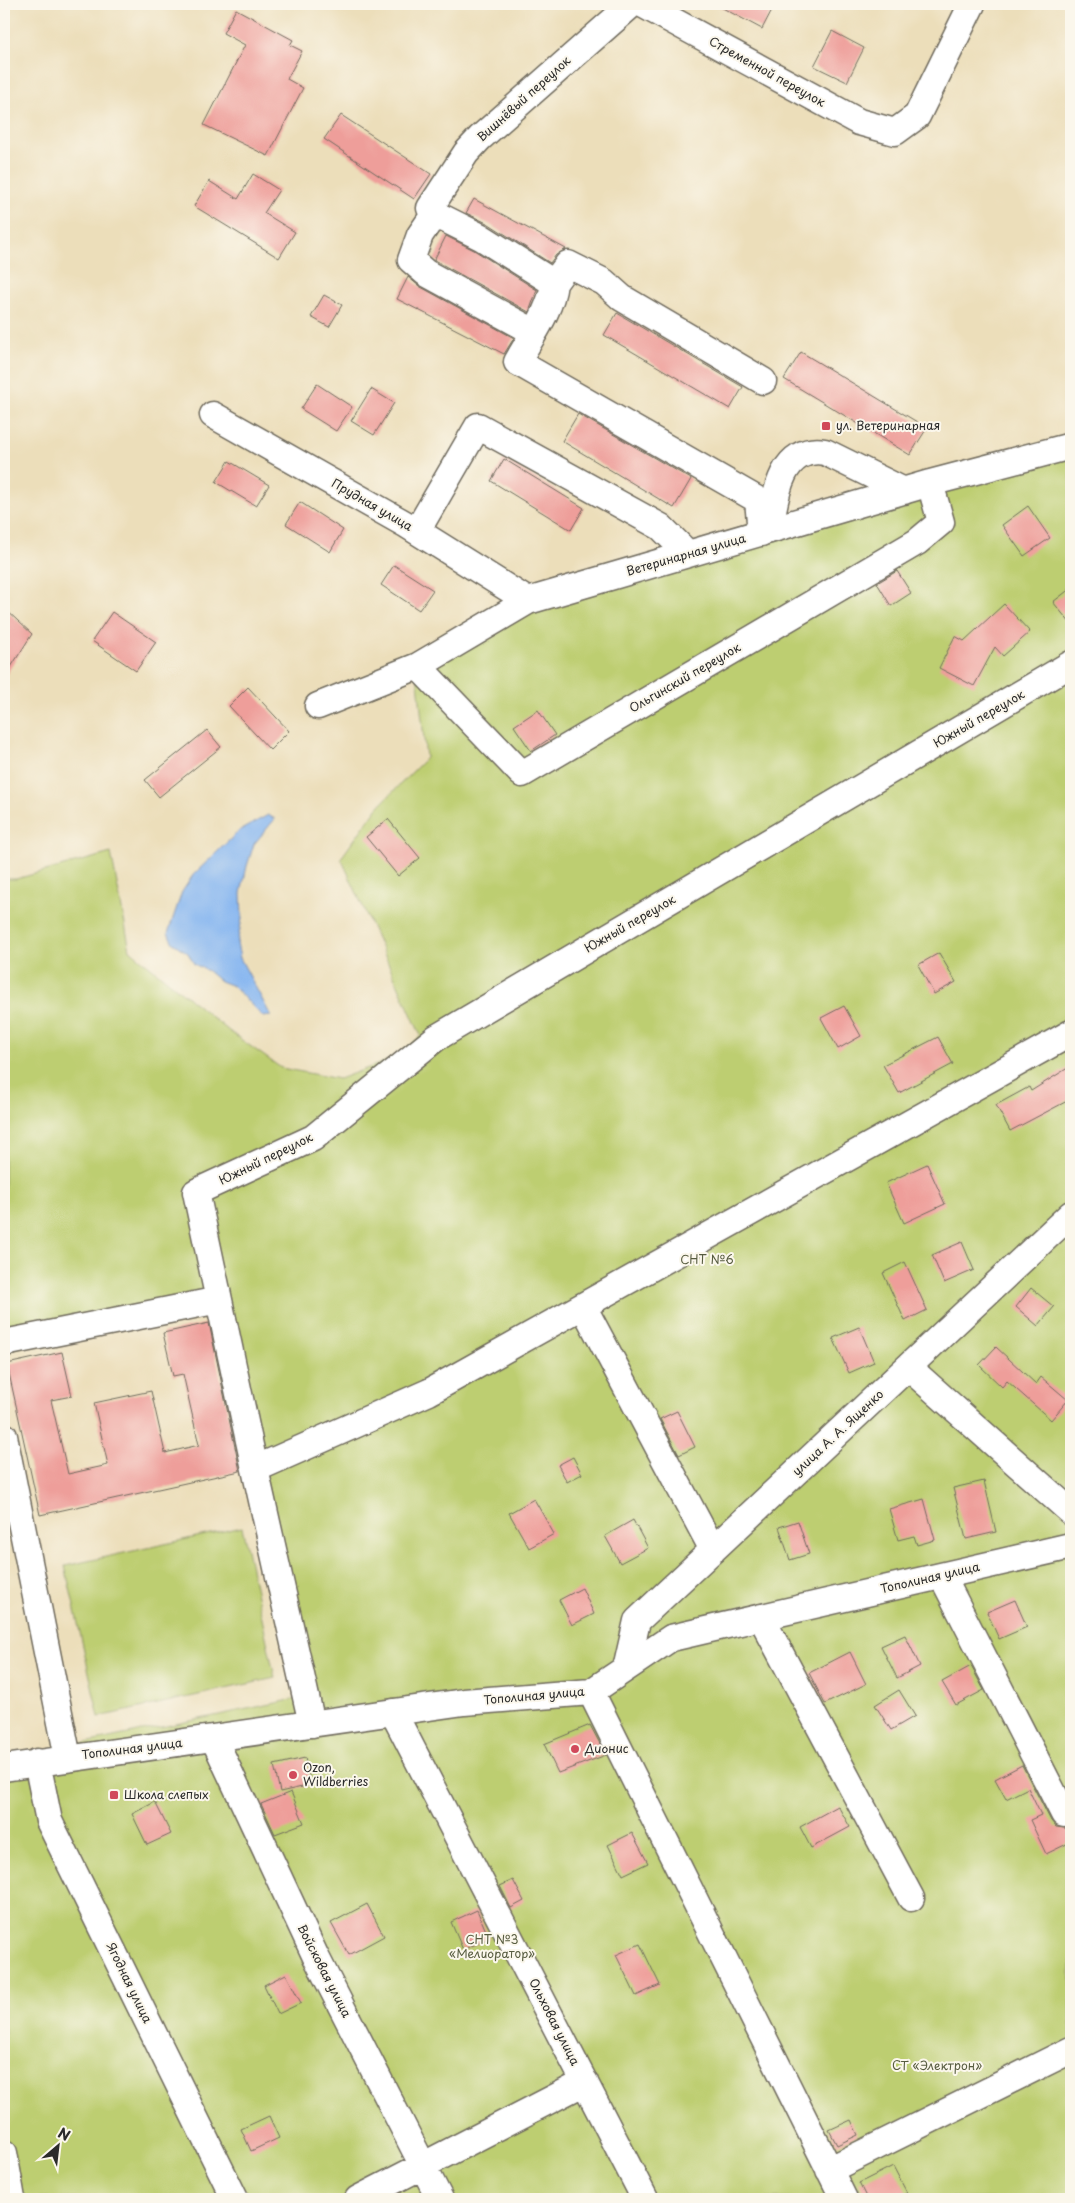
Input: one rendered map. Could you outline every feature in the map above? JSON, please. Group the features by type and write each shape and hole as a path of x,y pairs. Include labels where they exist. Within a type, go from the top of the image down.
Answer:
{"street":[{"name":"Вишнёвый переулок","path":"430,208 466,153 480,138 632,4"},
{"name":"Стременной переулок","path":"642,4 859,122 895,132 918,116 972,4"},
{"path":"534,332 418,267 411,260 420,235 431,219 444,218 481,237 554,283"},
{"path":"763,381 622,298 604,282 568,264 554,283 553,297 516,362 758,500 765,532"},
{"name":"Прудная улица","path":"213,415 417,532 528,601"},
{"path":"417,532 478,426 661,527 688,554"},
{"name":"Ветеринарная улица","path":"318,706 418,666 528,601 904,491 1071,446"},
{"path":"765,532 776,490 783,474 800,454 813,450 825,452 904,491"},
{"name":"Ольгинский переулок","path":"418,666 522,774 917,542 941,522 930,484"},
{"name":"Южный переулок","path":"219,1300 196,1192 313,1138 436,1038 1071,664"},
{"path":"255,1469 429,1392 1071,1034"},
{"name":"улица А. А. Ященко","path":"627,1665 637,1622 1071,1214"},
{"path":"4,1343 219,1300 312,1724"},
{"path":"583,1306 713,1550"},
{"path":"908,1367 1071,1512"},
{"path":"4,1436 8,1483 68,1758"},
{"name":"Тополиная улица","path":"4,1768 464,1702 591,1692 627,1665 671,1638 1071,1546"},
{"path":"942,1576 1064,1814"},
{"path":"761,1617 910,1898"},
{"path":"591,1692 844,2199"},
{"name":"Ольховая улица","path":"393,1712 646,2199"},
{"name":"Войсковая улица","path":"214,1739 315,1955 440,2199"},
{"name":"Ягодная улица","path":"37,1762 49,1822 235,2199"},
{"path":"829,2170 1071,2050"},
{"path":"358,2199 584,2082"},
{"path":"4,2153 12,2199"}],"green space":[{"path":"1071,444 1071,2199 4,2199 4,1760 300,1698 207,1297 4,1351 4,879 16,879 111,853 130,950 229,1031 281,1068 339,1079 392,1059 421,1036 341,858 378,807 426,758 417,673 528,596"},
{"path":"242,1527 275,1678 99,1717 65,1566"}],"water":[{"path":"268,815 275,819 254,844 247,866 241,893 242,919 237,943 240,958 271,1016 263,1017 233,986 220,981 208,971 194,964 188,953 173,943 168,933 182,892 193,875 239,831"}],"building":[{"path":"715,4 775,4 762,29"},
{"path":"236,9 293,40 290,45 302,51 287,79 303,88 268,156 204,125 245,45 223,33"},
{"path":"832,31 864,48 847,82 814,66"},
{"path":"341,115 431,174 414,199 324,139"},
{"path":"253,174 279,190 264,213 295,232 279,258 194,206 209,181 238,199"},
{"path":"474,199 566,249 556,255 550,263 489,224 466,213"},
{"path":"446,236 474,250 537,290 529,312 434,260"},
{"path":"408,277 419,286 514,338 504,354 397,299"},
{"path":"324,295 342,305 329,327 311,317"},
{"path":"617,313 743,387 730,409 604,335"},
{"path":"801,352 927,428 910,455 784,379"},
{"path":"317,384 352,407 336,431 301,409"},
{"path":"371,389 394,403 374,435 351,421"},
{"path":"578,414 691,479 674,508 562,441"},
{"path":"504,459 584,508 571,530 491,481"},
{"path":"229,461 269,485 256,506 216,482"},
{"path":"300,502 343,530 330,552 286,524"},
{"path":"1028,506 1050,538 1024,556 1002,525"},
{"path":"394,565 433,590 419,610 381,585"},
{"path":"897,571 911,593 891,606 877,583"},
{"path":"1071,588 1071,624 1053,602"},
{"path":"1004,604 1030,632 1003,656 995,647 974,686 939,668 955,636 964,641"},
{"path":"4,608 32,634 4,678"},
{"path":"112,612 156,642 136,671 92,641"},
{"path":"248,687 289,731 270,750 229,706"},
{"path":"538,710 555,735 531,751 514,726"},
{"path":"207,730 221,747 159,797 145,780"},
{"path":"388,819 420,858 398,876 366,837"},
{"path":"939,953 956,982 934,994 918,965"},
{"path":"844,1006 861,1036 838,1049 821,1018"},
{"path":"938,1037 953,1064 899,1093 883,1065"},
{"path":"1071,1066 1071,1099 1010,1131 996,1105 1029,1087 1031,1091"},
{"path":"927,1164 945,1204 904,1223 886,1183"},
{"path":"962,1242 974,1270 944,1283 932,1255"},
{"path":"905,1262 927,1310 905,1321 883,1273"},
{"path":"1031,1288 1054,1307 1038,1326 1016,1307"},
{"path":"209,1323 240,1471 40,1515 7,1364 62,1352 72,1396 51,1400 68,1474 108,1465 94,1403 151,1391 165,1453 199,1445 183,1374 173,1376 163,1333"},
{"path":"859,1327 874,1362 849,1373 833,1338"},
{"path":"996,1347 1036,1384 1041,1377 1068,1400 1051,1420 1007,1381 1002,1387 979,1365"},
{"path":"677,1411 695,1447 679,1455 660,1419"},
{"path":"573,1457 582,1474 567,1482 558,1465"},
{"path":"984,1481 996,1532 966,1539 953,1488"},
{"path":"534,1499 554,1534 529,1548 509,1513"},
{"path":"924,1499 935,1540 917,1545 914,1536 898,1540 889,1509"},
{"path":"633,1520 648,1548 620,1563 605,1536"},
{"path":"798,1521 809,1554 790,1560 779,1527"},
{"path":"582,1588 594,1614 572,1625 559,1600"},
{"path":"1015,1600 1027,1627 999,1639 987,1612"},
{"path":"905,1635 920,1666 897,1678 881,1646"},
{"path":"850,1652 866,1684 825,1704 809,1673"},
{"path":"971,1666 984,1690 956,1705 942,1682"},
{"path":"899,1690 915,1716 891,1730 875,1705"},
{"name":"Дионис","path":"590,1725 606,1755 558,1773 544,1744"},
{"name":"Ozon, Wildberries","path":"305,1758 311,1785 280,1792 274,1765"},
{"path":"1022,1765 1051,1821 1056,1827 1068,1828 1071,1835 1071,1842 1046,1854 1030,1820 1041,1815 1028,1788 1006,1799 995,1779"},
{"path":"291,1792 304,1823 275,1834 261,1804"},
{"path":"155,1802 171,1834 147,1845 132,1814"},
{"path":"838,1806 850,1827 811,1848 800,1827"},
{"path":"632,1833 648,1863 623,1875 608,1845"},
{"path":"513,1880 524,1901 511,1908 500,1886"},
{"path":"367,1904 384,1936 349,1955 331,1923"},
{"path":"477,1910 489,1938 463,1950 451,1922"},
{"path":"640,1944 660,1985 636,1996 616,1955"},
{"path":"286,1974 301,2003 278,2014 264,1985"},
{"path":"269,2116 279,2138 251,2151 241,2129"},
{"path":"851,2120 858,2135 837,2145 829,2130"},
{"path":"893,2166 907,2193 894,2199 867,2199 859,2183"}],"place":[{"name":"ул. Ветеринарная","path":"826,426"},
{"name":"Дионис","path":"575,1749"},
{"name":"Ozon, Wildberries","path":"293,1775"},
{"name":"Школа слепых","path":"114,1795"}],"park label":[{"name":"СНТ №6","path":"707,1260"},
{"name":"СНТ №3 «Мелиоратор»","path":"492,1947"},
{"name":"СТ «Электрон»","path":"937,2066"}]}
